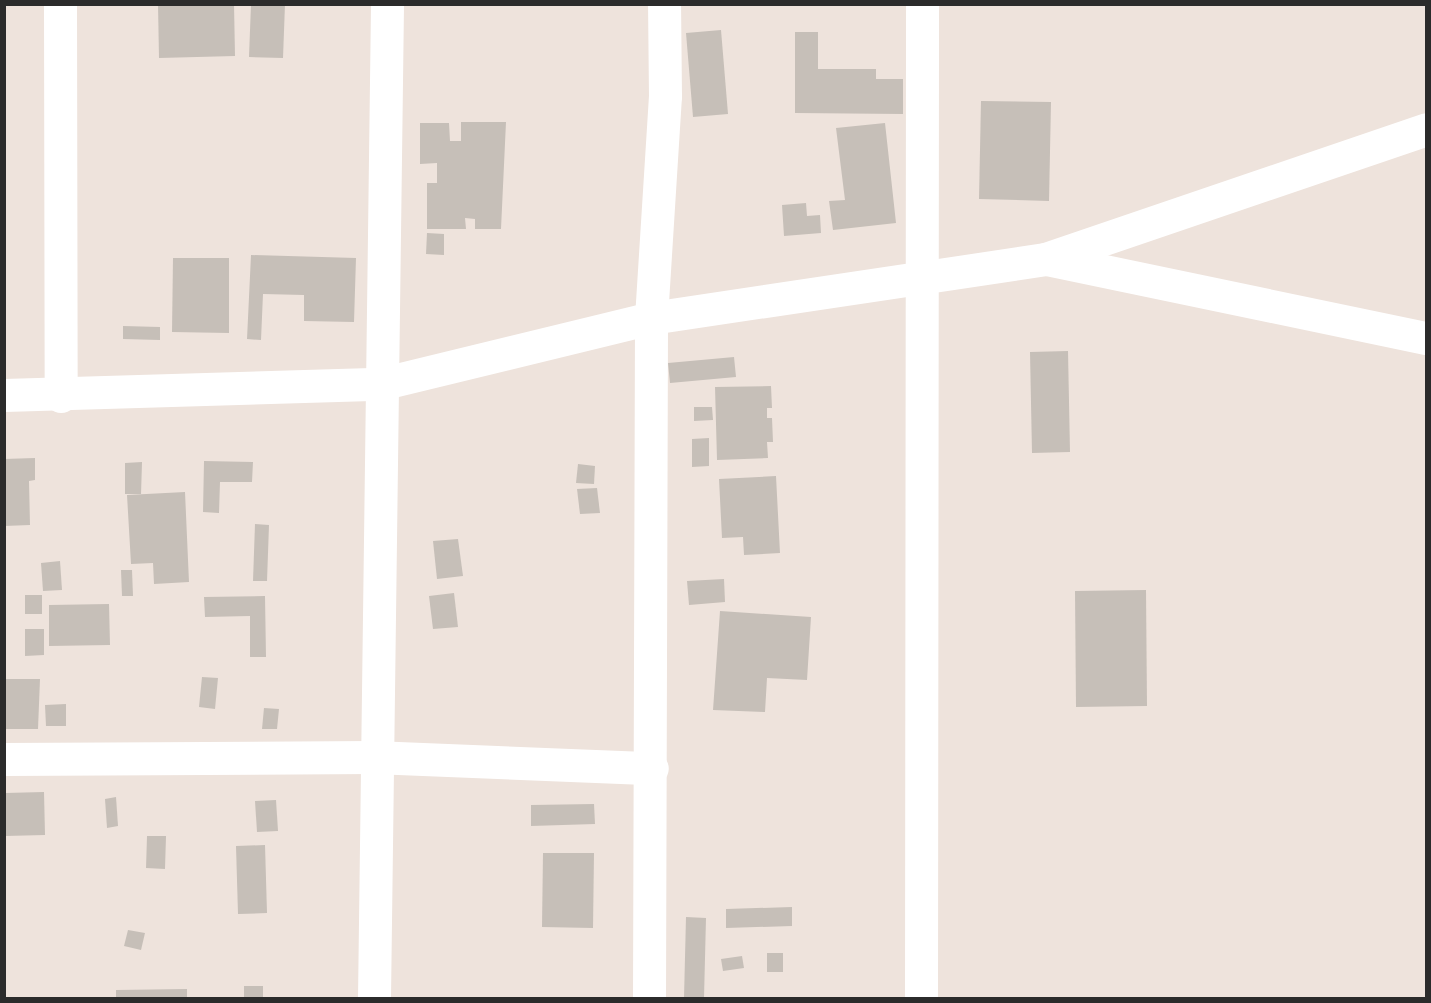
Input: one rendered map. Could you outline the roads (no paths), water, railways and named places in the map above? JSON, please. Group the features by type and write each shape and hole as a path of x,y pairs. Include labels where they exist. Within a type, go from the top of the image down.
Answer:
{"street":[{"path":"60,4 61,396"},
{"path":"374,999 373,757 387,4"},
{"path":"649,999 652,768 651,318 665,96 664,4"},
{"path":"921,999 918,278 922,4"},
{"path":"4,395 61,396 380,384 651,318 1045,259 1426,129"},
{"path":"1045,259 1426,338"},
{"path":"4,759 373,757 652,768"}]}
